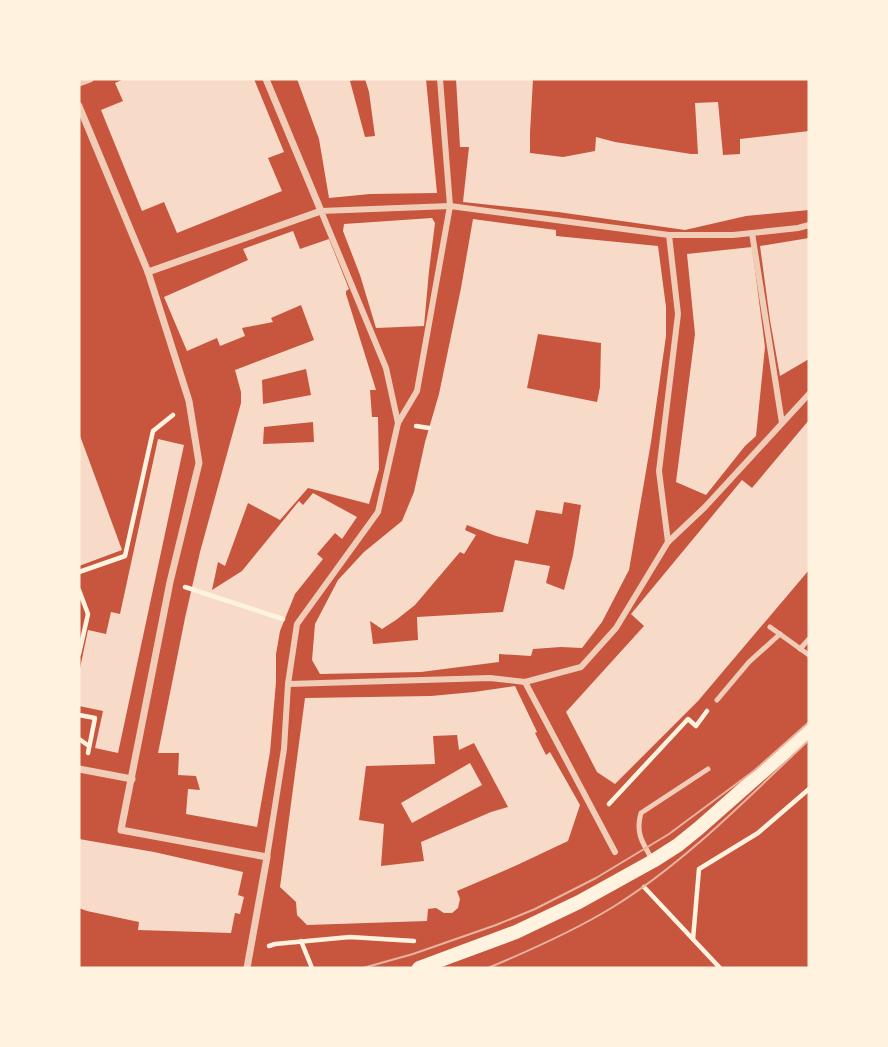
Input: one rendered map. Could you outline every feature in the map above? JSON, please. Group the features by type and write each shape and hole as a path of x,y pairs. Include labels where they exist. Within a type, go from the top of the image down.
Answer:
{"main road":[{"path":"419,968 516,932 579,902 653,861 699,828 809,731"}],"street":[{"path":"79,83 90,79"},
{"path":"266,79 386,368 398,423"},
{"path":"247,968 284,749 288,684 297,624 378,512 398,423 417,391 450,205 440,79"},
{"path":"79,107 148,272 190,401 199,463 170,582 121,830 267,857"},
{"path":"148,272 321,211 450,205 669,235 733,235 809,225"},
{"path":"752,233 782,423"},
{"path":"668,542 659,471 678,314 669,235"},
{"path":"288,684 490,678 525,682 581,667 616,628 668,542 705,507 809,394"},
{"path":"525,682 615,852"},
{"path":"82,769 132,779"}],"lane":[{"path":"770,627 809,655"},
{"path":"716,699 749,662 780,634"},
{"path":"800,649 809,639"},
{"path":"653,861 639,837 638,824 642,813 708,769"}],"path":[{"path":"79,572 125,556 153,431 190,401"},
{"path":"79,590 88,614 79,654"},
{"path":"204,593 297,624"},
{"path":"597,818 688,719 696,726 716,699"},
{"path":"79,715 95,718 82,769"},
{"path":"79,739 89,746"},
{"path":"693,939 699,869 758,833 809,789"},
{"path":"654,899 720,968"},
{"path":"250,952 275,944 349,937 414,941"},
{"path":"301,942 312,968"}],"building":[{"path":"124,79 254,79 284,152 268,158 282,191 177,233 164,202 142,211 101,110 123,101 115,83"},
{"path":"297,79 355,79 350,81 365,137 375,136 365,79 426,79 437,193 329,198 319,139"},
{"path":"456,79 533,79 530,153 563,157 595,151 596,137 698,154 695,103 718,102 723,155 740,154 740,139 809,131 809,210 746,216 685,230 463,202 469,147 460,147"},
{"path":"432,218 435,223 424,326 376,328 343,231 344,224"},
{"path":"473,219 556,230 556,236 658,246 666,307 666,336 629,570 602,622 582,648 533,649 531,656 499,654 499,662 421,672 320,674 312,660 315,624 338,580 364,552 402,521 414,492 439,394","holes":["538,334 601,343 597,402 527,388","564,502 581,505 564,590 546,583 550,566 515,560 503,612 417,617 418,640 373,644 370,621 382,629 415,605 460,552 464,554 476,535 465,530 467,525 528,544 536,510 562,514"]},
{"path":"293,231 300,249 329,239 349,289 346,294 376,390 370,390 372,417 378,417 379,469 369,504 308,488 280,520 248,503 225,566 218,562 212,590 242,571 299,501 303,505 313,493 357,517 342,539 335,533 317,554 323,559 295,594 280,631 270,752 257,827 186,814 188,789 200,790 196,776 178,775 179,753 158,753 200,552 241,403 235,370 314,340 301,305 271,318 273,322 242,328 245,336 220,346 217,338 187,351 164,297 248,260 243,249","holes":["306,369 311,395 263,404 262,380","313,422 314,442 263,444 264,427"]},
{"path":"809,238 809,359 780,376 760,246"},
{"path":"752,247 765,347 756,436 706,495 676,482 695,334 687,254"},
{"path":"809,420 809,570 698,701 615,784 597,772 566,712 644,626 631,614 742,480 752,488"},
{"path":"79,433 122,550 79,566"},
{"path":"158,439 184,445 118,753 95,748 103,711 79,706 79,673 88,630 106,634 111,612 120,614"},
{"path":"515,686 546,755 550,752 580,805 568,841 457,891 460,899 458,908 452,913 444,913 436,908 428,909 427,921 307,925 297,915 296,902 280,887 305,698 431,696","holes":["457,735 459,750 474,743 508,807 421,842 424,861 381,866 384,824 359,820 366,766 435,764 433,736"]},
{"path":"470,763 482,785 412,823 401,803"},
{"path":"79,839 243,872 238,895 244,897 240,914 235,913 231,933 138,930 139,922 79,908"}],"tram line":[{"path":"363,968 496,925 535,909 596,878 669,834 755,770 809,722"},
{"path":"488,968 583,924 640,889 691,850 809,740"}]}
